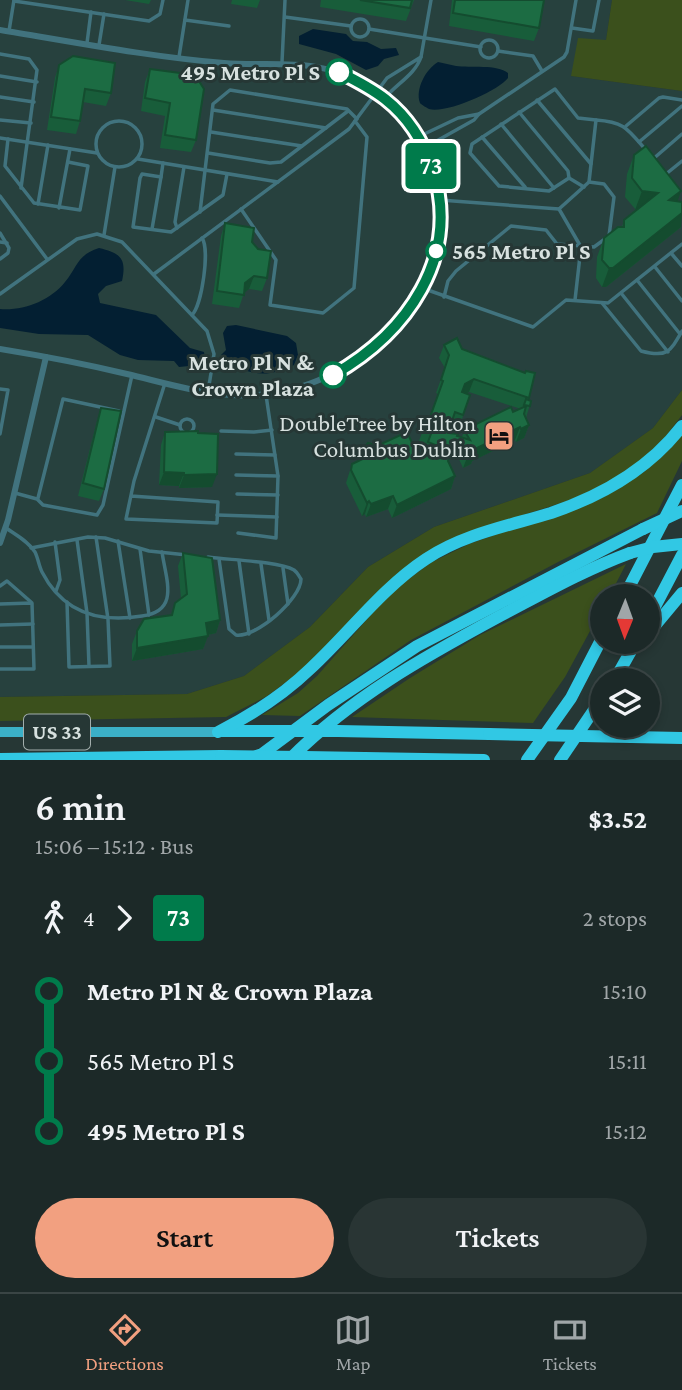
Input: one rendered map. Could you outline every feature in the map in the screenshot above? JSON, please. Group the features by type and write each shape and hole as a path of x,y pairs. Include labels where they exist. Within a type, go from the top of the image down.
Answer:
{"highway":[{"path":"218,732 251,715 309,671 402,578 427,558 459,541 552,512 601,492 622,481 652,458 682,426"},
{"path":"631,584 682,485"},
{"path":"244,760 262,754 328,705 417,646 682,511"},
{"path":"289,760 340,714 418,661 601,564 653,547 682,544"},
{"path":"660,597 682,555"},
{"path":"660,620 682,593"},
{"path":"527,760 570,698 593,654"},
{"path":"623,666 630,654"},
{"path":"623,666 632,654"},
{"path":"560,760 590,716"},
{"name":"US 33","path":"218,732 338,731 682,738"},
{"name":"US 33","path":"0,759 221,756 484,760"},
{"path":"459,760 469,760"}],"main road":[{"name":"US 33","path":"0,732 218,732"}],"street":[{"path":"0,30 225,63 282,62 338,72 384,99 418,137 434,174 440,200 439,240 422,288 408,311 383,340 348,366 313,384 266,394 208,394 132,375 0,349"},
{"path":"0,543 15,493 46,357"}],"lane":[{"path":"9,32 14,0 149,21 160,14 163,0"},
{"path":"179,57 188,0"},
{"path":"282,62 285,0"},
{"path":"384,99 393,87 417,67 425,38 430,0"},
{"path":"424,148 474,120 564,57 576,0"},
{"path":"572,28 593,31 599,0"},
{"path":"87,43 91,12"},
{"path":"99,45 104,15"},
{"path":"285,17 351,26"},
{"path":"185,20 229,26"},
{"path":"357,20 363,20 368,23 369,29 364,37 358,37 353,34 351,26 357,20"},
{"path":"369,29 481,47"},
{"path":"490,40 497,45 498,51 495,56 487,58 482,54 481,47 484,42 490,40"},
{"path":"498,51 533,56 542,71"},
{"path":"0,54 29,59 37,70 21,188"},
{"path":"154,274 349,129 387,78 421,57"},
{"path":"0,76 37,82"},
{"path":"569,178 549,191 499,186 470,153 470,148 482,137 555,89 578,118 615,121 626,126 666,174 682,161"},
{"path":"200,212 214,104 230,90 348,111 356,120 367,137 354,288 323,313 270,304 276,260 241,209"},
{"path":"0,97 34,102"},
{"path":"626,126 663,97 682,100"},
{"path":"537,100 591,163"},
{"path":"639,142 682,107"},
{"path":"213,110 326,128"},
{"path":"208,153 270,163 281,162 348,111"},
{"path":"519,112 568,171 569,178"},
{"path":"418,137 458,118 479,114"},
{"path":"0,120 31,123"},
{"path":"440,200 559,209 589,182 596,120"},
{"path":"115,121 130,123 140,134 142,149 137,159 127,166 115,167 105,163 97,153 95,142 101,128 115,121"},
{"path":"501,124 554,188"},
{"path":"210,132 302,146"},
{"path":"653,159 682,134"},
{"path":"482,137 526,189"},
{"path":"0,138 97,153"},
{"path":"8,139 5,166 34,203 80,210 88,166 68,162"},
{"path":"38,204 48,145"},
{"path":"59,208 70,149"},
{"path":"137,159 278,182"},
{"path":"152,229 163,163"},
{"path":"104,235 115,167"},
{"path":"177,228 175,222 184,167"},
{"path":"161,177 142,174 133,226 171,232 223,195 227,174"},
{"path":"569,178 584,187"},
{"path":"444,297 448,281 456,271 511,226 546,230 556,244 581,247 594,247 609,236 614,197 604,184 589,182"},
{"path":"0,196 47,259"},
{"path":"559,209 581,247 575,300"},
{"path":"0,233 7,243 8,253 0,258"},
{"path":"0,294 77,239 104,235 122,242 207,331 214,351 208,394"},
{"path":"192,315 199,306 207,247 202,238"},
{"path":"0,242 7,243"},
{"path":"422,288 533,327 566,300 608,303 682,244"},
{"path":"671,253 682,266"},
{"path":"654,266 682,301"},
{"path":"602,303 641,351 661,355 668,352 681,332 637,280"},
{"path":"621,293 668,352"},
{"path":"15,493 37,499 43,505 97,515 103,505 132,375"},
{"path":"131,496 218,502 217,523 126,519 131,496 166,383"},
{"path":"0,389 8,390 2,408 0,434"},
{"path":"238,533 276,538 278,476 266,394"},
{"path":"37,499 62,399 124,412"},
{"path":"156,417 180,425"},
{"path":"187,419 194,422 195,426 193,431 186,433 180,425 187,419"},
{"path":"221,431 272,430"},
{"path":"236,454 275,455"},
{"path":"236,475 278,476"},
{"path":"237,494 278,495"},
{"path":"218,515 277,517"},
{"path":"3,532 24,540 32,548 42,573 66,602 87,613 108,619 149,615 162,610 168,595 162,552"},
{"path":"32,548 96,537 140,549 188,555"},
{"path":"66,602 69,667 110,666 108,619 96,537"},
{"path":"76,539 87,613 89,666"},
{"path":"118,541 130,618"},
{"path":"55,542 60,580 55,591"},
{"path":"140,549 149,615"},
{"path":"202,557 239,561 292,569 301,579 298,593 249,634 236,635 229,629 219,559"},
{"path":"239,561 249,634"},
{"path":"261,564 268,620"},
{"path":"283,567 288,604"},
{"path":"0,586 7,581 32,603 34,669 0,669"},
{"path":"0,604 32,603"},
{"path":"0,625 33,624"},
{"path":"0,648 33,647"}],"shaded area":[{"path":"0,0 612,0 606,40 571,76 682,91 682,390 653,428 590,473 434,527 368,567 310,627 244,676 187,694 0,697"},
{"path":"313,29 346,34 353,41 367,42 381,49 396,48 399,55 384,59 378,66 366,70 336,54 299,44 299,36"},
{"path":"438,62 456,66 497,68 508,73 508,78 494,89 471,100 447,108 429,109 420,103 420,86 426,74"},
{"path":"99,248 117,255 123,267 122,281 106,286 98,294 100,303 156,315 190,348 204,352 205,359 179,367 174,361 138,360 120,355 88,335 39,334 0,328 0,309 27,306 52,295 86,254"},
{"path":"236,325 287,336 296,343 298,355 294,365 265,374 247,371 230,362 221,355 226,350 223,333 227,326"}],"green space":[{"path":"612,0 682,0 682,91 571,76 578,38 606,40"},
{"path":"682,390 682,415 643,459 606,484 570,500 470,532 433,551 301,671 267,696 226,717 0,721 0,697 187,694 244,676 310,627 368,567 434,527 590,473 653,428"},
{"path":"682,433 682,461 657,513 411,640 300,716 262,715 298,693 317,676 392,591 432,562 469,544 604,497 644,472"},
{"path":"626,564 616,584 590,584 590,631 565,677 533,723 352,717 480,635"}],"building":[{"path":"360,0 412,0 410,8"},
{"path":"455,0 544,0 539,28 453,13"},
{"path":"73,56 115,63 111,93 85,89 80,121 51,117 59,65"},
{"path":"150,69 195,75 204,89 196,140 165,135 170,103 145,98"},
{"path":"646,146 681,191 669,200 682,202 682,213 613,268 609,268 602,260 604,238 618,227 624,227 624,220 658,193 642,191 632,178 634,155"},
{"path":"225,223 254,228 252,242 258,249 271,251 267,278 254,276 245,283 244,295 217,291"},
{"name":"DoubleTree by Hilton Columbus Dublin","path":"457,338 462,349 525,373 535,373 529,398 474,379 465,384 462,392 470,395 463,415 455,412 448,433 470,440 464,430 511,407 513,412 526,406 524,414 529,425 475,449 476,451 468,455 462,444 455,442 448,461 455,476 397,505 393,496 367,503 351,470 352,464 367,457 364,448 368,443 377,446 407,432 418,456 440,447 428,442 432,431 424,428 443,381 441,380 449,355 444,345"},
{"path":"526,399 531,401 530,406 524,405"},
{"path":"101,408 121,411 104,489 83,483"},
{"path":"198,431 218,434 217,474 184,475 164,472 165,432"},
{"path":"183,553 212,558 220,620 206,623 208,636 137,648 137,631 144,619 172,615 175,603 187,594"}],"bus line":[{"name":"73","path":"333,375 383,340 408,311 428,276 439,240 441,220 434,174 418,137 387,100 339,72"}],"place":[{"name":"495 Metro Pl S","path":"339,72"},
{"name":"565 Metro Pl S","path":"436,251"},
{"name":"Metro Pl N & Crown Plaza","path":"333,375"},
{"name":"DoubleTree by Hilton Columbus Dublin","path":"499,436"}]}
